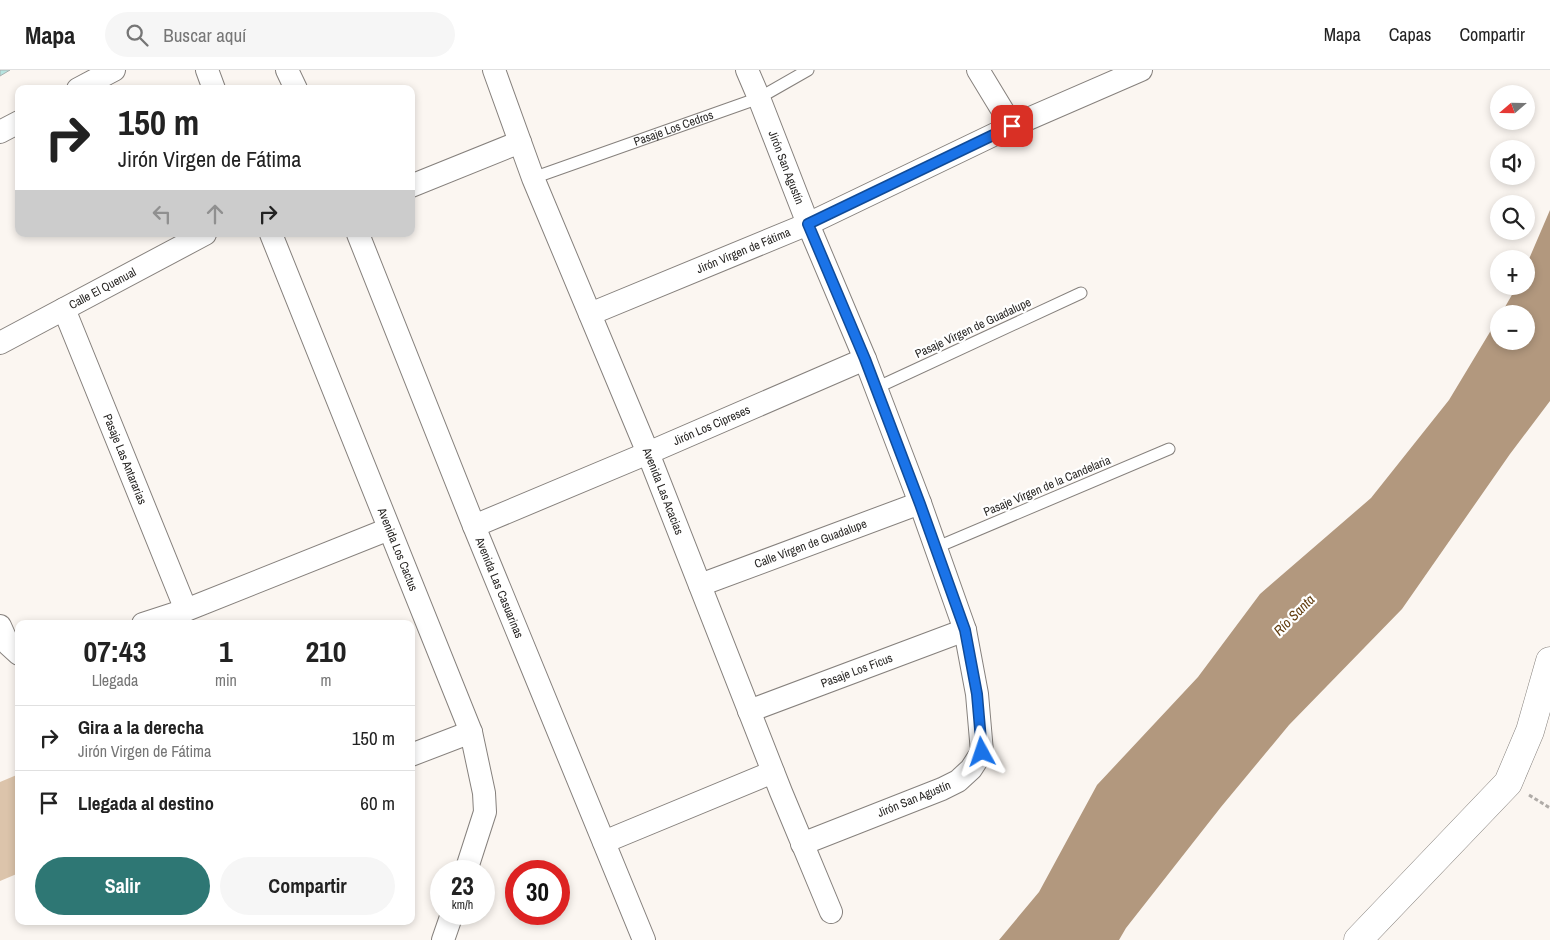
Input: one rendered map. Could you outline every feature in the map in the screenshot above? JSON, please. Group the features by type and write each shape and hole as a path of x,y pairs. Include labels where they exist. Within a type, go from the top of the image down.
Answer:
{"main road":[{"path":"1358,940 1508,782 1530,732 1550,661"}],"street":[{"path":"86,85 114,70"},
{"path":"207,70 213,85"},
{"path":"287,70 294,85"},
{"name":"Avenida Las Acacias","path":"494,70 533,178 648,453 773,772 831,912"},
{"name":"Jirón San Agustín","path":"747,70 808,224 865,359 965,630 977,694 982,752 972,769 958,781 802,844"},
{"path":"978,70 1012,126"},
{"name":"Jirón Virgen de Fátima","path":"590,314 808,224 1012,126 1141,70"},
{"path":"0,132 15,124"},
{"path":"415,184 520,142"},
{"name":"Calle El Quenual","path":"0,344 199,237"},
{"name":"Avenida Los Cactus","path":"272,237 471,732 484,793 485,812 470,860"},
{"name":"Avenida Las Casuarinas","path":"359,237 474,526 644,940"},
{"name":"Pasaje Las Antararias","path":"64,309 186,610"},
{"name":"Jirón Los Cipreses","path":"474,526 865,359"},
{"name":"Calle Virgen de Guadalupe","path":"700,585 920,504"},
{"path":"155,620 186,610 389,529"},
{"path":"0,626 8,644 15,650"},
{"name":"Pasaje Los Ficus","path":"749,711 965,630"},
{"path":"415,753 471,732"},
{"path":"604,842 773,772"},
{"path":"443,940 448,925"}],"lane":[{"name":"Pasaje Los Cedros","path":"533,178 759,98 808,70"},
{"name":"Pasaje Virgen de Guadalupe","path":"876,388 1081,292"},
{"name":"Pasaje Virgen de la Candelaria","path":"936,548 1169,449"}],"shaded area":[{"path":"15,776 15,875 0,881 0,782"}],"water":[{"name":"Río Santa","path":"1550,210 1550,401 1510,454 1402,609 1289,725 1221,807 1126,928 1119,940 999,940 1039,892 1097,785 1198,677 1260,594 1371,498 1449,400 1490,332 1490,350 1535,350 1535,305 1506,305 1512,295 1535,295 1535,250 1533,250"}],"building":[{"path":"0,70 10,70 0,76"}],"route":[{"path":"982,752 977,694 965,630 865,359 808,224 1012,126"}]}
